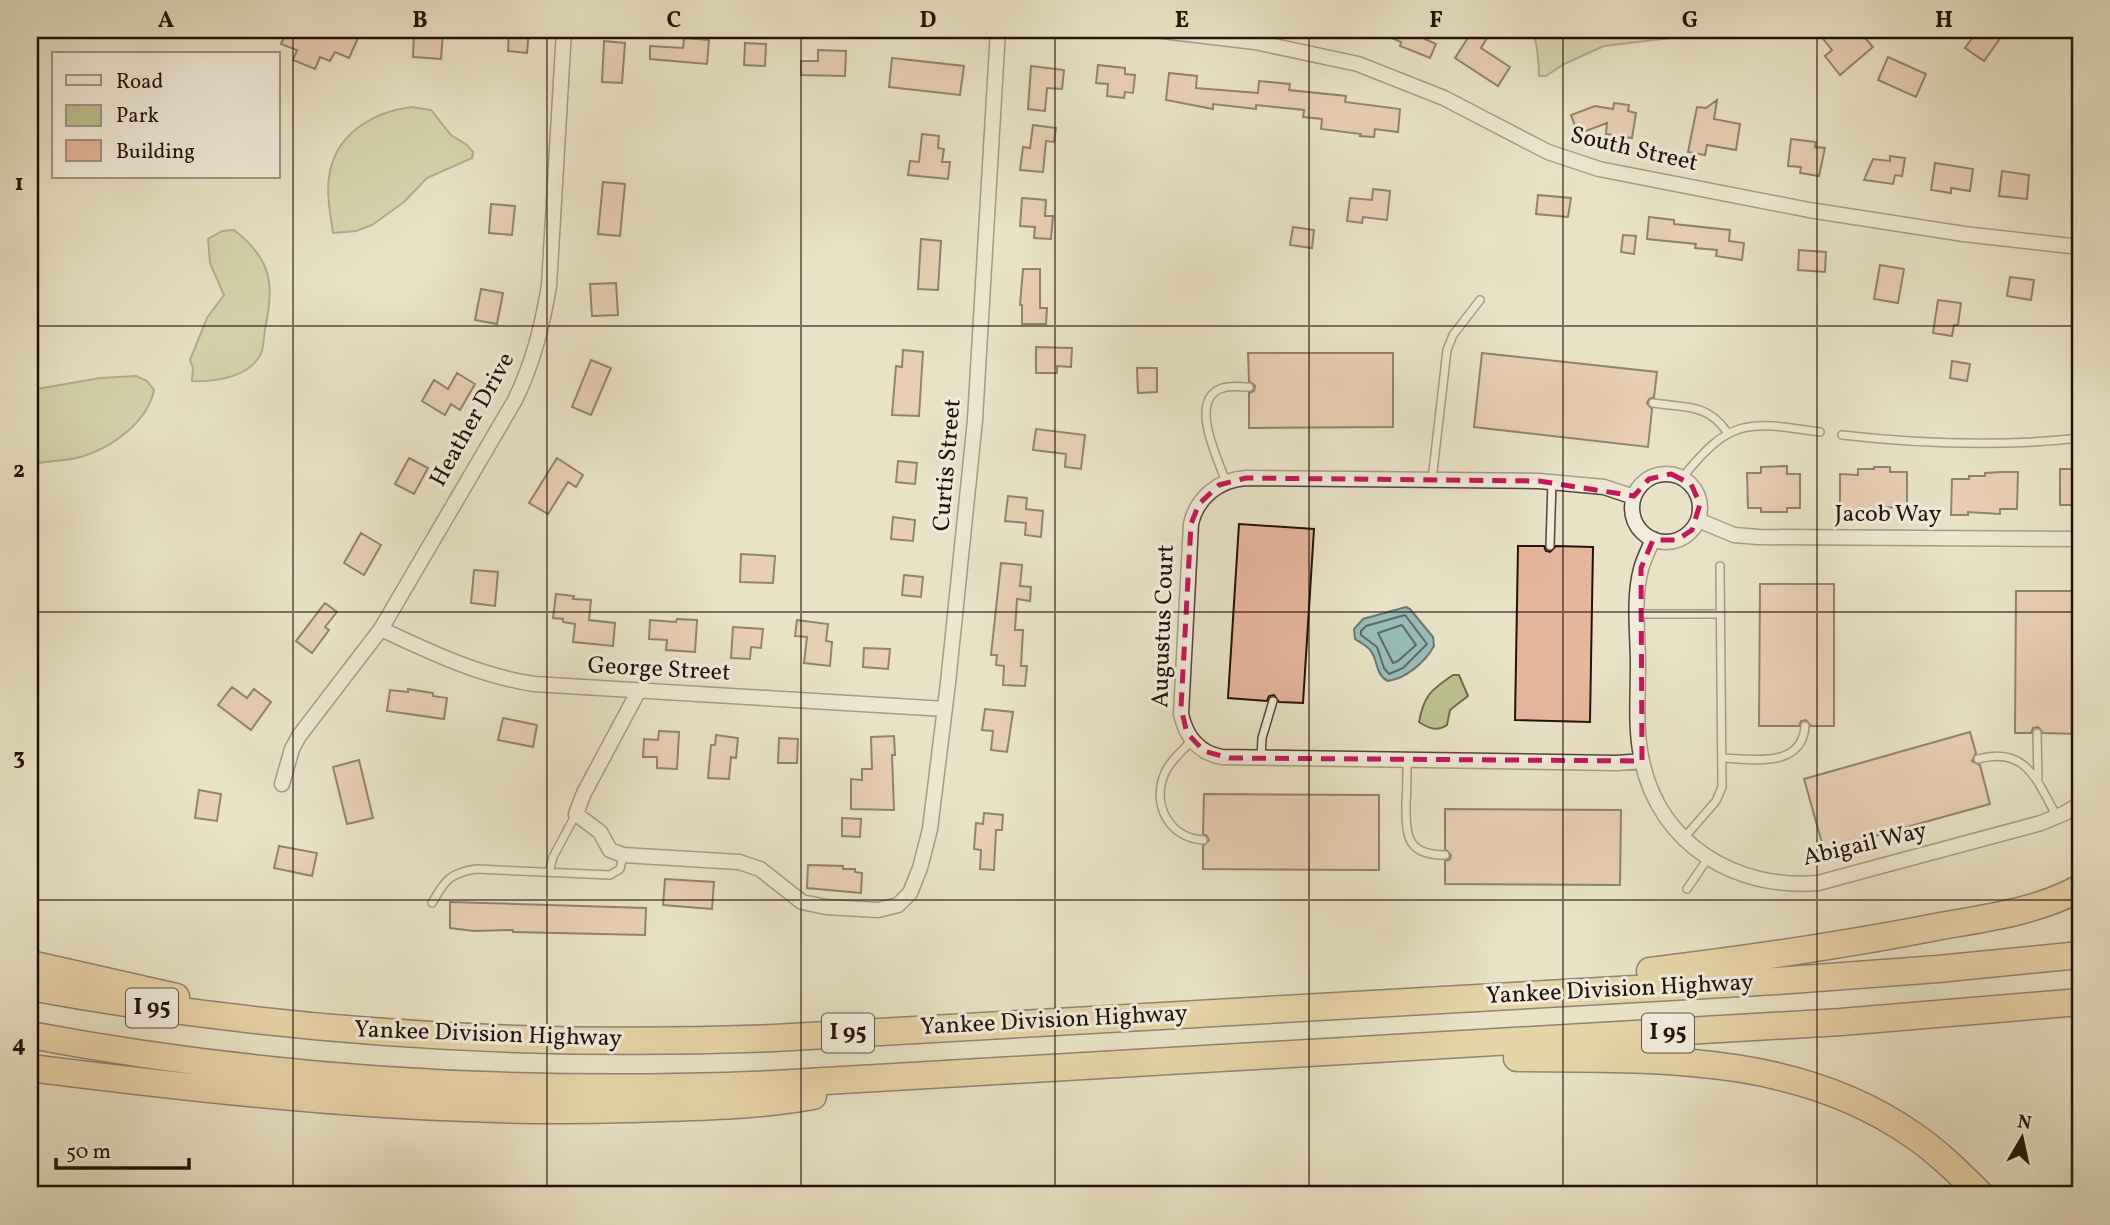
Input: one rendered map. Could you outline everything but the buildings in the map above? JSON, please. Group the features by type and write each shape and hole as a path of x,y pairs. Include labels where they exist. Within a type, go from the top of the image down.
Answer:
{"highway":[{"path":"1420,1001 1758,957 1881,938 2015,911 2069,895 2080,888"},
{"name":"Yankee Division Highway","path":"30,988 183,1013 275,1024 451,1037 580,1042 658,1041 774,1038 1776,981 2080,955"},
{"path":"30,964 130,985 275,1024"},
{"name":"Yankee Division Highway","path":"30,1035 141,1054 256,1068 450,1084 643,1088 915,1077 1256,1058 1854,1021 2080,1002"},
{"path":"1256,1058 1646,1058 1691,1061 1763,1073 1834,1094 1886,1118 1928,1146 1981,1195"},
{"path":"30,1068 320,1101 442,1109 533,1111 775,1103 915,1077"}],"street":[{"name":"Heather Drive","path":"282,784 292,748 299,736 381,629 515,400 533,361 549,286 564,30"},
{"name":"Curtis Street","path":"623,855 740,862 760,869 793,897 818,906 878,910 893,907 906,899 917,877 926,846 945,709 975,421 998,30"},
{"name":"South Street","path":"1154,30 1255,42 1358,64 1444,98 1548,152 1599,169 1809,210 1964,234 2080,247"},
{"path":"1665,474 1682,478 1691,484 1699,499 1698,520 1692,530 1682,538 1671,541 1653,539 1635,522 1632,509 1634,497 1640,486 1654,477 1665,474"},
{"path":"1226,482 1246,478 1552,481 1604,487 1634,497"},
{"name":"Augustus Court","path":"1226,482 1203,499 1191,524 1181,714 1192,740 1204,751 1216,756 1261,758 1617,763 1642,761"},
{"name":"Jacob Way","path":"1698,520 1734,535 1759,537 2080,539"},
{"name":"Abigail Way","path":"1653,539 1640,575 1638,614 1638,727 1642,761 1656,801 1684,838 1724,868 1761,881 1818,883 2057,817 2080,804"},
{"name":"George Street","path":"381,629 423,649 502,678 565,688 945,709"},
{"path":"623,855 610,850 600,832 576,814 584,793 638,692"}],"lane":[{"path":"1432,480 1447,349 1453,335 1480,300"},
{"path":"1226,482 1205,417 1206,405 1219,389 1248,387"},
{"path":"1653,403 1705,411 1716,417 1727,432"},
{"path":"1682,478 1704,451 1727,432 1757,425 1820,432"},
{"path":"1842,435 1964,444 2080,438"},
{"path":"1550,546 1552,481"},
{"path":"1684,838 1718,798 1722,787 1720,566"},
{"path":"1638,614 1720,614"},
{"path":"1261,758 1262,738 1272,701"},
{"path":"1721,758 1783,758 1800,744 1804,726"},
{"path":"2037,733 2038,781"},
{"path":"1192,740 1165,772 1161,803 1165,818 1175,830 1189,838 1203,840"},
{"path":"1978,759 1993,755 2010,757 2025,764 2038,781 2057,817"},
{"path":"1407,760 1408,836 1420,851 1445,855"},
{"path":"549,872 553,857 576,814"},
{"path":"432,903 446,881 453,874 463,871 476,869 610,875 620,869 623,855"},
{"path":"1687,889 1708,858"}],"highlighted area":[{"path":"1671,474 1691,484 1700,504 1692,530 1677,540 1653,540 1641,568 1642,761 1229,758 1204,751 1187,733 1181,708 1191,524 1199,504 1219,485 1246,478 1539,481 1634,496 1649,479"}],"green space":[{"path":"1532,30 1713,30 1604,46 1564,64 1546,76 1539,76"},
{"path":"411,107 431,110 451,135 473,152 472,158 427,178 404,202 372,225 356,231 333,233 328,183 336,154 351,133 373,118"},
{"path":"234,230 255,251 267,272 270,296 262,351 257,360 242,372 222,379 192,381 193,368 190,360 207,318 224,295 210,263 208,239 222,231"},
{"path":"136,376 147,381 154,390 144,412 128,431 107,446 84,456 30,465 30,384 37,389 100,378"},
{"path":"1453,675 1459,675 1468,696 1450,710 1447,725 1433,728 1419,722 1423,705 1430,694"}],"water":[{"path":"1406,607 1433,637 1434,646 1415,668 1402,677 1388,681 1381,675 1370,650 1355,639 1354,629 1363,619"}]}
